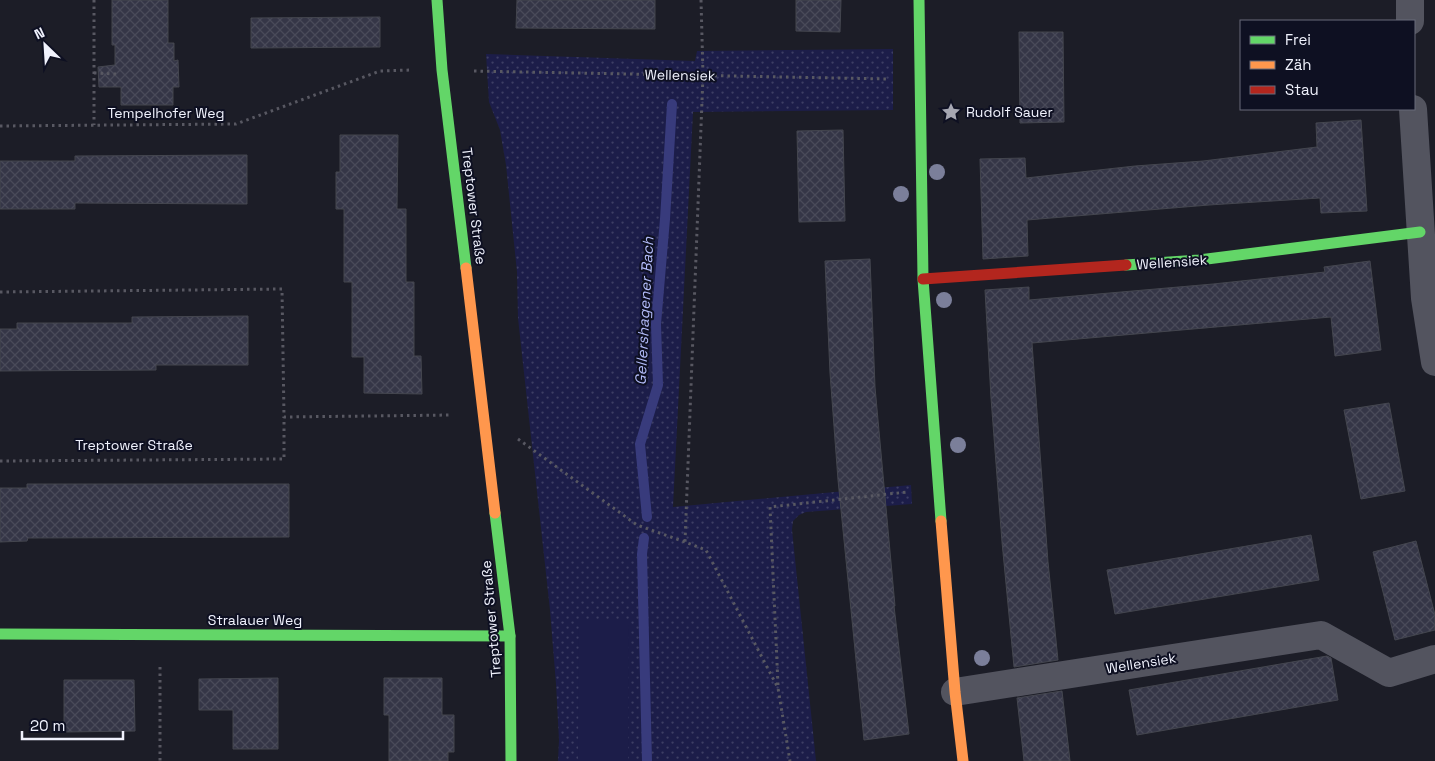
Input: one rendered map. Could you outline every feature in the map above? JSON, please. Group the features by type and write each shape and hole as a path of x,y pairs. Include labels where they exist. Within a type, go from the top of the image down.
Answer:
{"street":[{"name":"Treptower Straße","path":"437,0 442,70 510,636 511,761"},
{"path":"919,0 923,279 954,692 963,761"},
{"path":"1410,0 1410,20"},
{"path":"1412,110 1425,158 1420,232 1425,298 1435,362"},
{"name":"Wellensiek","path":"923,279 1198,260 1420,232"},
{"name":"Stralauer Weg","path":"0,634 510,636"},
{"name":"Wellensiek","path":"954,692 1321,635 1389,673 1435,659"}],"path":[{"path":"94,0 94,125"},
{"path":"685,542 703,75 701,0"},
{"name":"Tempelhofer Weg","path":"0,126 236,124 380,70 442,70"},
{"name":"Wellensiek","path":"442,70 919,80"},
{"path":"94,73 116,74"},
{"name":"Treptower Straße","path":"0,292 282,289 284,416 284,459 0,461"},
{"path":"284,416 484,415 637,525 706,550 778,688"},
{"path":"790,761 778,688 770,507 938,488"},
{"path":"160,634 160,761"}],"shaded area":[{"path":"893,49 893,110 693,112 673,507 911,485 912,504 806,512 799,515 793,521 792,530 816,761 558,761 559,740 550,610 518,318 517,272 506,165 500,130 489,102 486,54 695,61 697,51"},
{"path":"579,621 629,621 628,761 578,761"}],"building":[{"path":"112,0 168,0 168,43 174,43 174,61 178,60 179,87 173,87 173,105 121,105 121,87 99,87 98,67 115,65 115,45 112,45"},
{"path":"517,0 655,0 655,29 516,28"},
{"path":"796,0 841,0 840,32 796,31"},
{"path":"380,17 380,47 251,48 251,18"},
{"path":"1019,32 1063,32 1064,122 1020,123"},
{"path":"1361,120 1367,211 1321,213 1320,198 1027,220 1028,256 983,259 980,159 1025,158 1026,178 1135,166 1203,161 1317,147 1316,123"},
{"path":"843,130 845,221 799,222 797,131"},
{"path":"340,135 398,135 397,209 406,209 406,282 414,282 414,356 421,356 422,394 364,393 364,357 352,357 352,282 344,282 344,209 336,209 336,172 340,172"},
{"path":"247,155 247,204 75,203 75,209 0,209 0,161 75,161 75,156"},
{"path":"870,259 875,387 894,606 909,734 864,740 838,480 830,373 825,261"},
{"path":"1370,261 1381,350 1335,356 1331,317 1032,343 1048,562 1058,660 1014,667 1002,542 985,290 1029,287 1029,300 1325,272 1324,267"},
{"path":"248,316 248,365 156,365 156,370 0,371 0,329 17,329 17,323 132,323 132,317"},
{"path":"1389,403 1405,491 1361,499 1344,410"},
{"path":"27,484 289,484 289,537 28,538 27,541 0,542 0,488 27,488"},
{"path":"1311,535 1319,580 1115,614 1107,570"},
{"path":"1416,541 1435,615 1435,630 1395,640 1373,552"},
{"path":"1327,656 1331,658 1338,700 1137,735 1129,690"},
{"path":"278,678 278,749 233,749 233,710 199,710 199,679"},
{"path":"384,678 442,678 442,715 454,715 454,752 448,752 448,761 389,761 389,715 384,715"},
{"path":"64,680 134,680 135,731 64,732"},
{"path":"1062,691 1070,761 1024,761 1017,698"}],"waterway":[{"name":"Gellershagener Bach","path":"647,517 640,444 658,385 656,324 672,104"},
{"name":"Gellershagener Bach","path":"644,538 642,554 647,761"}],"traffic: fast":[{"path":"437,0 442,70 466,268"},
{"path":"919,0 923,279 941,521"},
{"path":"1126,265 1199,260 1420,232"},
{"path":"495,513 510,636 511,761"},
{"path":"0,634 510,636"}],"traffic: slow":[{"path":"466,268 495,513"},
{"path":"941,521 955,692 963,761"}],"traffic: jam":[{"path":"923,279 1126,265"}],"place":[{"name":"Rudolf Sauer","path":"951,112"}]}
